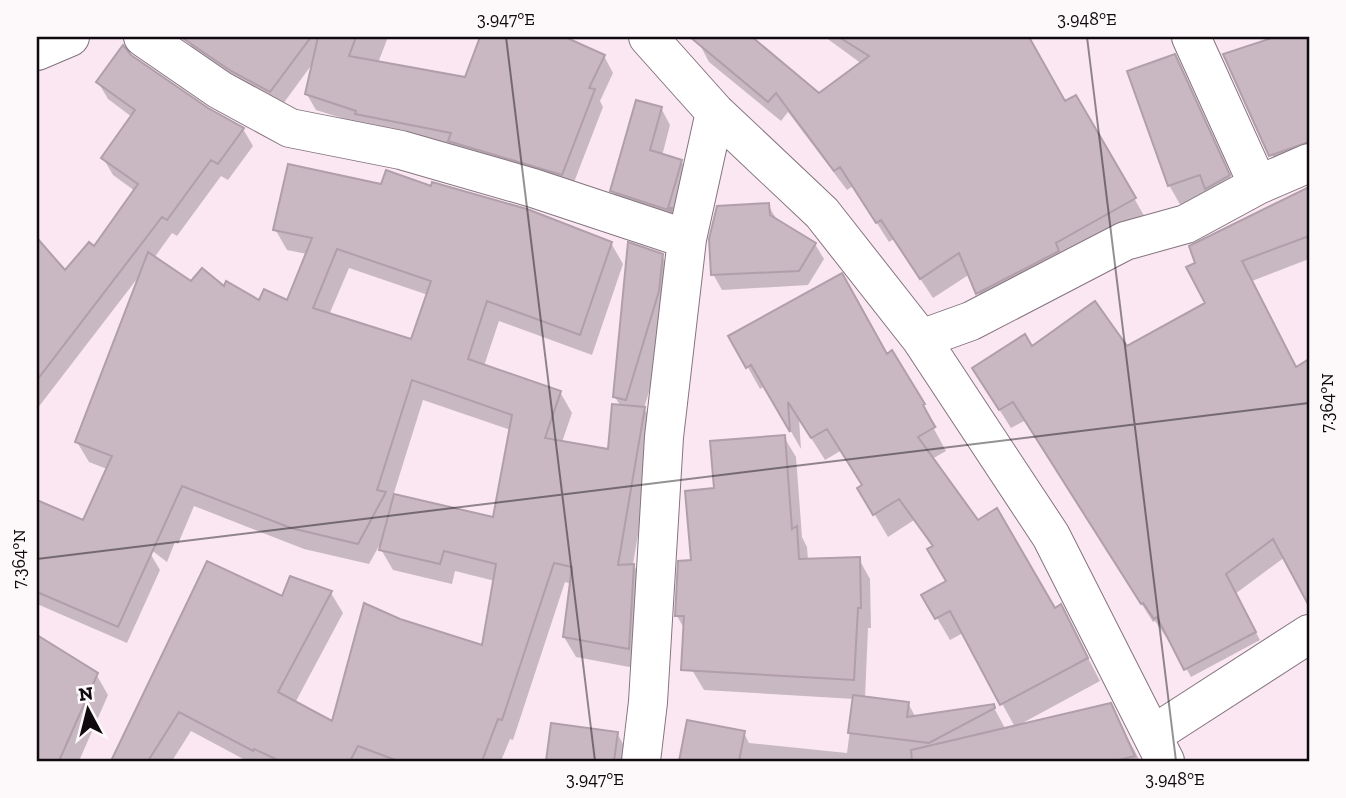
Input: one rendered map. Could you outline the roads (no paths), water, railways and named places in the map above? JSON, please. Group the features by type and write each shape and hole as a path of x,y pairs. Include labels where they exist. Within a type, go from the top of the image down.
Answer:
{"street":[{"path":"37,51 70,37"},
{"path":"143,37 220,90 290,128 401,150 533,188 687,239"},
{"path":"648,37 715,112 822,213 921,339 1051,536 1160,748 1309,634"},
{"path":"1191,37 1258,186"},
{"path":"640,761 648,702 664,437 687,239 715,112"},
{"path":"921,339 971,321 1125,241 1186,225 1258,186 1309,163"}]}
